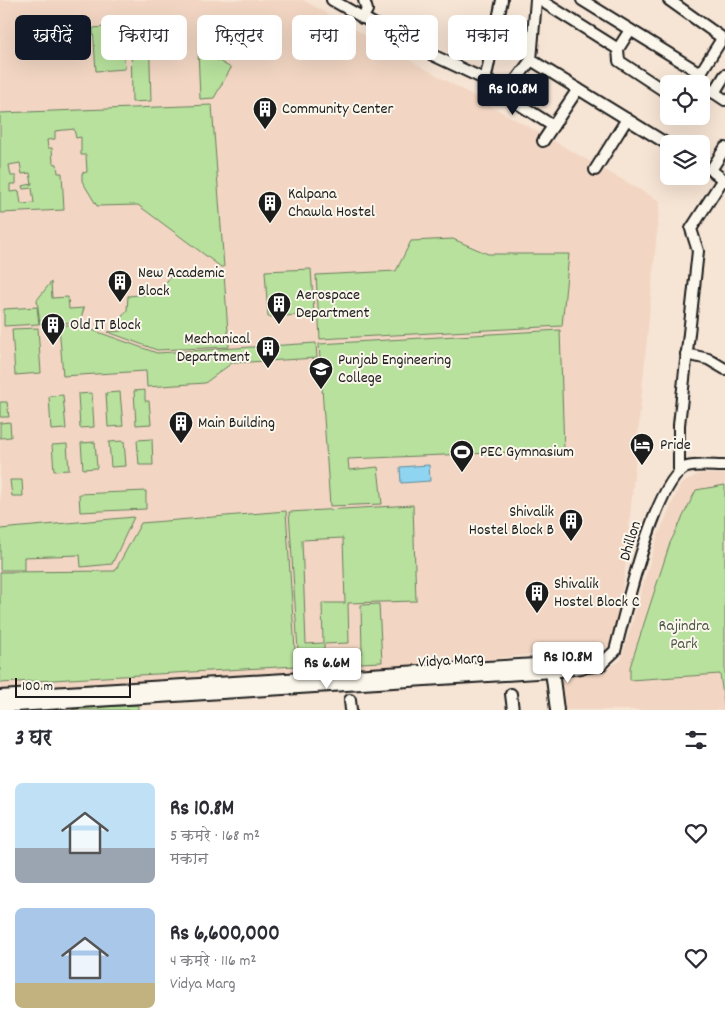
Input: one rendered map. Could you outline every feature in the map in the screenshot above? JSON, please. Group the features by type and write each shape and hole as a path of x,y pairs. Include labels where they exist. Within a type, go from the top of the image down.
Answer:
{"main road":[{"name":"Vidya Marg","path":"0,706 601,664"},
{"path":"552,667 558,710"},
{"name":"Vidya Marg","path":"0,697 53,702"}],"street":[{"path":"332,0 365,9 485,81 501,87 513,84"},
{"path":"365,9 374,0"},
{"path":"485,81 502,0"},
{"path":"553,126 514,101 511,94 513,84 531,60 538,0 618,49"},
{"path":"582,0 630,30 690,75"},
{"path":"668,0 721,37 701,75"},
{"path":"630,30 618,49 617,57 622,64 660,88"},
{"path":"531,60 660,140"},
{"path":"714,93 725,75"},
{"path":"543,142 578,89"},
{"path":"710,90 725,100"},
{"path":"595,170 627,120"},
{"path":"679,472 679,425 698,251 691,230 724,180 711,170 725,148"},
{"path":"686,354 708,359 725,369"},
{"path":"679,472 687,467 725,466"},
{"name":"Dhillon","path":"601,664 615,651 646,537 660,499 679,472"},
{"path":"511,694 513,710"}],"shaded area":[{"name":"Punjab Engineering College","path":"0,0 303,0 330,15 292,15 292,60 356,60 356,30 366,35 366,60 410,60 660,201 624,580 611,647 298,678 0,697"},
{"path":"698,474 725,474 725,710 563,710 559,677 603,671 621,660 657,538 680,485"}],"green space":[{"path":"101,27 101,60 124,60 125,69 96,71 93,28"},
{"path":"131,60 150,60 151,101 132,102"},
{"path":"198,60 217,60 231,68 214,98 200,99"},
{"path":"212,105 224,267 221,267 138,205 97,206 82,181 82,173 87,172 86,155 81,155 81,137 76,138 74,129 55,131 55,139 47,140 48,148 52,148 53,163 57,164 58,173 62,173 64,210 0,213 0,113","holes":["20,163 22,174 30,173 32,184 22,186 23,189 32,188 34,203 21,204 19,191 10,192 10,184 16,184 16,176 11,176 9,165"]},
{"path":"453,239 488,254 569,254 562,326 320,339 316,275 396,271 411,241"},
{"path":"311,269 314,314 268,317 265,271"},
{"path":"224,273 229,347 157,350 108,332 121,331 121,318 127,310 128,296 150,294 150,289 162,288 170,277"},
{"path":"51,282 52,298 68,297 69,309 84,308 80,322 40,324 37,300"},
{"path":"37,307 39,324 4,326 4,309"},
{"path":"59,325 78,325 157,353 316,343 317,358 232,363 205,383 147,387 146,371 63,376"},
{"path":"38,328 41,373 15,375 12,329"},
{"path":"560,330 564,450 348,459 349,470 378,467 382,504 330,506 319,344"},
{"path":"145,390 145,401 149,401 151,424 136,425 134,391"},
{"path":"120,392 123,426 108,427 106,393"},
{"path":"92,393 94,427 80,428 78,394"},
{"path":"63,395 66,429 51,430 49,396"},
{"path":"0,402 7,402 9,417 0,417"},
{"path":"10,422 11,437 0,438 0,423"},
{"path":"152,439 153,465 139,465 137,440"},
{"path":"124,441 126,466 111,467 109,442"},
{"path":"95,442 97,468 83,469 81,443"},
{"path":"67,444 69,470 54,471 52,445"},
{"path":"10,480 22,480 23,496 12,496"},
{"name":"Rajindra Park","path":"725,485 725,710 720,674 630,680 630,667 670,543 696,490"},
{"path":"146,491 146,509 80,512 79,494"},
{"path":"413,505 416,601 348,603 349,643 324,644 324,654 362,653 361,605 379,604 382,662 299,666 289,512","holes":["343,538 345,603 322,603 323,643 306,644 302,540"]},
{"path":"286,511 296,666 0,683 0,572 115,571 141,523"},
{"path":"134,517 112,564 81,567 80,555 24,557 24,570 0,570 0,529"},
{"path":"138,705 138,710 72,710 78,708"}],"water":[{"path":"429,465 430,481 401,483 400,467"}],"place":[{"name":"Community Center","path":"265,130"},
{"name":"Kalpana Chawla Hostel","path":"270,224"},
{"name":"New Academic Block","path":"120,303"},
{"name":"Aerospace Department","path":"279,325"},
{"name":"Old IT Block","path":"53,346"},
{"name":"Mechanical Department","path":"268,369"},
{"name":"Punjab Engineering College","path":"321,390"},
{"name":"Main Building","path":"181,444"},
{"name":"Pride","path":"642,466"},
{"name":"PEC Gymnasium","path":"462,473"},
{"name":"Shivalik Hostel Block B","path":"571,542"},
{"name":"Shivalik Hostel Block C","path":"537,614"}]}
